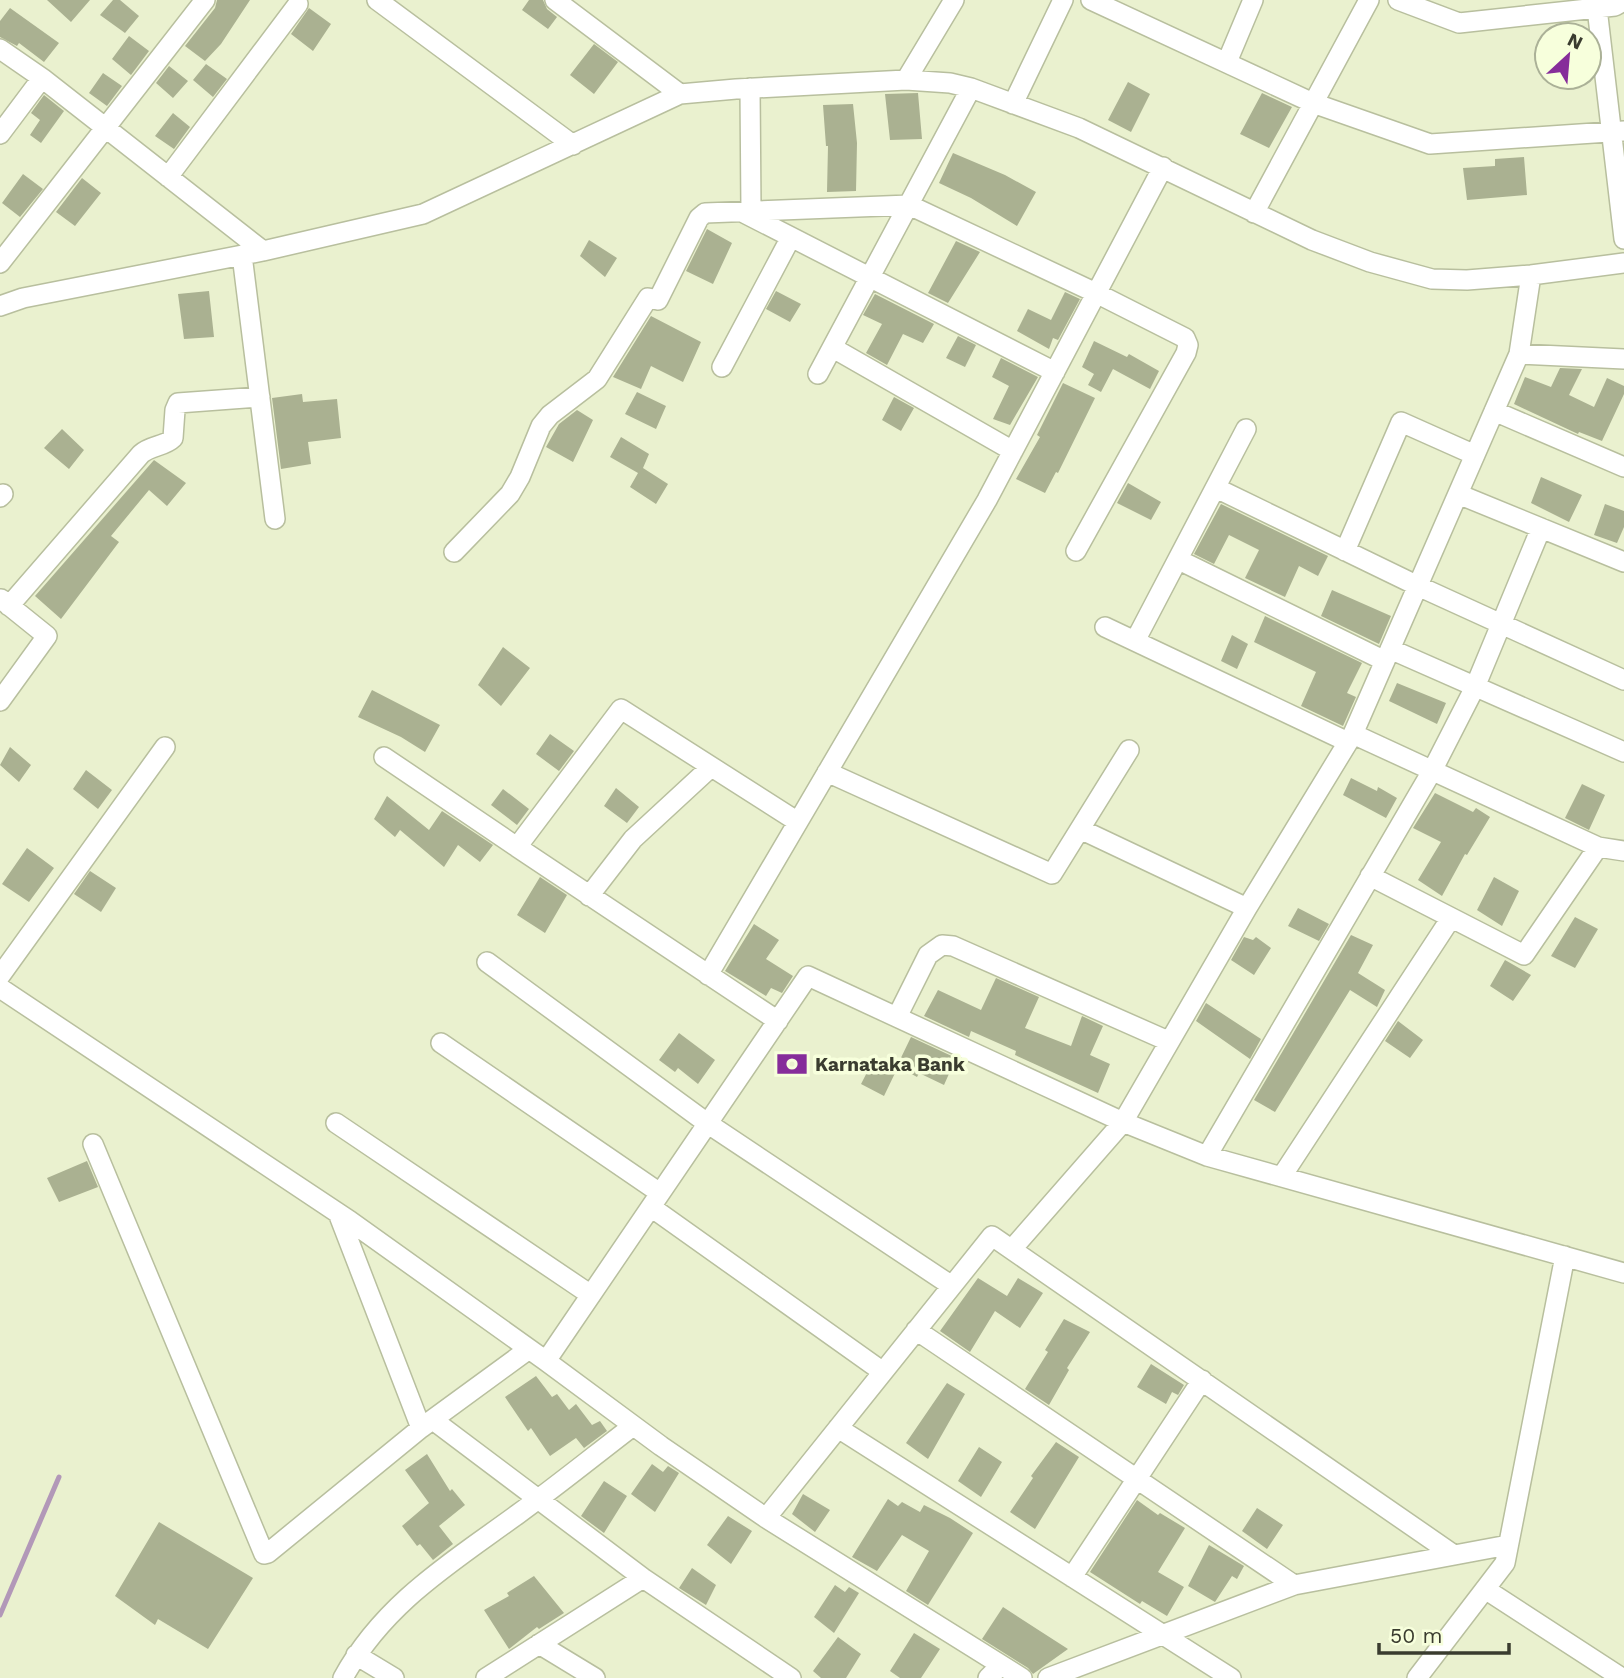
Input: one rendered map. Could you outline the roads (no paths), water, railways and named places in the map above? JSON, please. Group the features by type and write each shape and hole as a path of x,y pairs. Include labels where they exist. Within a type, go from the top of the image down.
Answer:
{"street":[{"path":"0,263 205,0"},
{"path":"377,0 573,145"},
{"path":"555,0 687,94"},
{"path":"905,80 954,0"},
{"path":"1013,104 1063,0"},
{"path":"1091,0 1313,103 1430,144 1618,132"},
{"path":"1227,62 1253,0"},
{"path":"1254,214 1369,0"},
{"path":"1398,0 1459,23 1615,6 1624,1"},
{"path":"168,177 298,4"},
{"path":"1597,8 1618,132 1624,239"},
{"path":"0,49 42,78 263,251"},
{"path":"0,134 42,78"},
{"path":"0,306 23,298 263,251 423,214 687,94 905,80 950,83 971,88 1079,128 1312,240 1370,262 1432,279 1467,280 1531,275 1624,263"},
{"path":"818,374 971,88"},
{"path":"743,89 747,212"},
{"path":"708,975 988,500 1163,167"},
{"path":"454,552 510,494 541,426 550,415 597,379 648,298 659,300 699,218 705,213 909,205 1185,338 1188,345 1186,353 1076,551"},
{"path":"747,212 1055,372"},
{"path":"722,367 791,237"},
{"path":"242,255 275,519"},
{"path":"1012,1249 1122,1122 1350,738 1519,354 1531,275"},
{"path":"833,348 1013,451"},
{"path":"1519,354 1624,359"},
{"path":"0,701 47,636 5,602 141,454 148,448 167,444 173,438 178,403 260,397"},
{"path":"1494,411 1624,467"},
{"path":"1345,551 1401,422 1475,455"},
{"path":"1135,641 1180,560 1246,429"},
{"path":"1216,488 1418,586 1624,680"},
{"path":"1458,494 1624,562"},
{"path":"1206,1156 1432,771 1475,687 1541,528"},
{"path":"1180,560 1387,655 1475,687 1624,752"},
{"path":"1105,627 1350,738 1432,771 1598,848 1624,850"},
{"path":"517,847 621,709 798,822"},
{"path":"0,976 165,747"},
{"path":"827,772 1052,874 1129,750"},
{"path":"384,757 778,1021"},
{"path":"589,895 633,839 711,767"},
{"path":"1080,829 1247,908"},
{"path":"1370,876 1524,955 1598,848"},
{"path":"1282,1176 1451,918"},
{"path":"897,1017 928,955 942,945 953,946 1168,1041"},
{"path":"487,962 707,1123 952,1286"},
{"path":"546,1361 808,976 1122,1122 1206,1156 1624,1273"},
{"path":"0,988 338,1213 530,1349 633,1426 766,1518 994,1671 1022,1678"},
{"path":"441,1043 656,1200 883,1372"},
{"path":"336,1123 591,1295"},
{"path":"93,1144 264,1553 268,1553 427,1424 530,1349"},
{"path":"338,1213 427,1424 643,1578 790,1678"},
{"path":"766,1518 992,1236 1454,1555"},
{"path":"1426,1675 1505,1563 1565,1256"},
{"path":"916,1331 1294,1585"},
{"path":"1072,1577 1202,1380"},
{"path":"343,1678 356,1655 413,1591 633,1426"},
{"path":"838,1428 1231,1678"},
{"path":"1048,1678 1294,1585 1508,1545"},
{"path":"486,1678 643,1578"},
{"path":"1485,1589 1619,1677"},
{"path":"539,1644 595,1678"},
{"path":"356,1655 394,1678"}],"waterway":[{"path":"0,1615 59,1477"}],"place":[{"name":"Karnataka Bank","path":"792,1064"}]}
